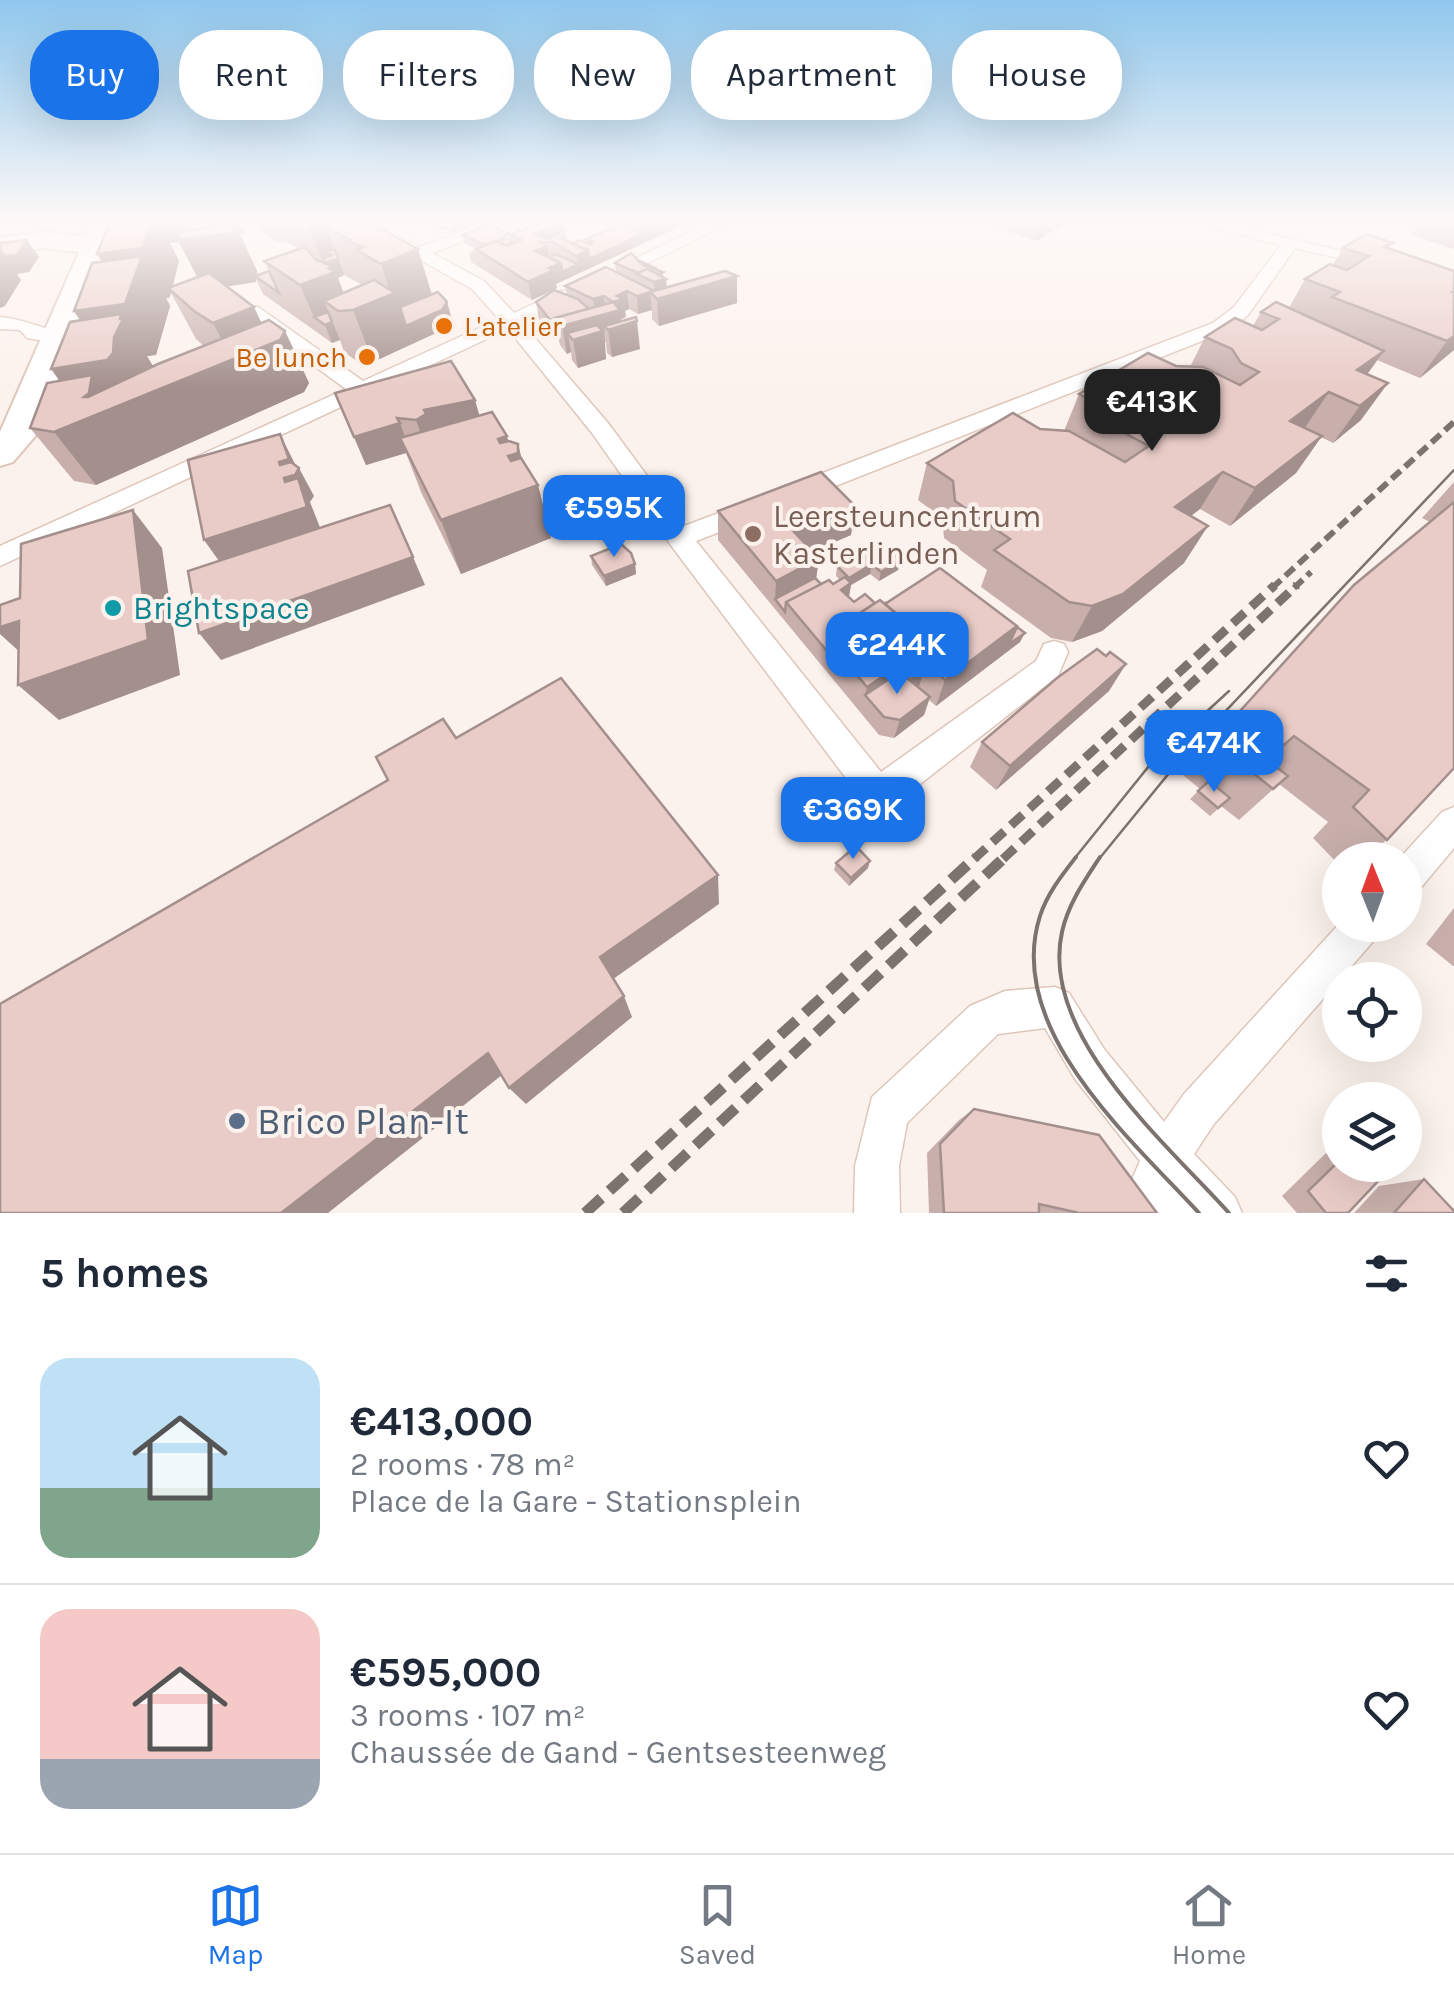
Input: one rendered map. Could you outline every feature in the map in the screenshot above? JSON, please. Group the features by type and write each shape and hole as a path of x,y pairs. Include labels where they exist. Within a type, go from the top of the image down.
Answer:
{"main road":[{"path":"0,454 20,434 15,411 56,337 81,277"}],"street":[{"path":"465,277 478,284 600,428 679,538 876,792 903,778 1048,668 1054,652"},
{"path":"0,558 606,277"},
{"path":"679,538 1220,326 1240,311 1266,277"},
{"path":"224,305 250,311 360,389"},
{"path":"0,324 25,325 34,334 56,337"},
{"path":"1422,860 1454,823"},
{"path":"1163,1185 1210,1096 1348,942"},
{"path":"877,1213 877,1166 887,1112 984,1020 1004,1011 1055,1006 1087,1065 1163,1185 1219,1213"}],"building":[{"path":"87,277 135,277 125,304 74,311"},
{"path":"199,277 214,277 254,307 213,323 168,288"},
{"path":"256,277 272,277 279,293"},
{"path":"287,277 323,277 300,285"},
{"path":"585,277 625,277 654,291 637,296 627,291 617,296 624,299 613,302 604,296 593,299 565,286"},
{"path":"643,277 666,279 654,282"},
{"path":"705,277 735,277 657,299 650,292"},
{"path":"1454,277 1454,336 1447,341 1332,297 1340,292 1305,279"},
{"path":"374,280 395,293 353,310 338,311 324,301"},
{"path":"554,290 578,299 589,309 550,320 536,302"},
{"path":"438,292 447,302 442,310 406,326 400,307"},
{"path":"613,302 620,310 562,326 555,318"},
{"path":"1276,302 1384,351 1357,370 1388,383 1360,406 1329,392 1290,421 1322,436 1255,488 1223,472 1175,507 1208,526 1123,594 1092,606 1069,602 994,550 1010,539 955,501 953,481 927,463 1013,413 1040,429 1069,431 1125,462 1149,446 1111,426 1106,409 1079,394 1148,353 1176,366 1203,367 1240,385 1259,372 1241,363 1232,349 1205,337 1235,318 1262,330 1279,319 1261,312"},
{"path":"328,312 332,322 325,325 314,317"},
{"path":"121,314 113,353 107,360 51,369 70,322"},
{"path":"636,317 637,321 608,330 604,326"},
{"path":"269,320 285,331 280,340 54,432 30,428 47,383 92,375 89,393 84,397 88,397"},
{"path":"597,325 603,331 573,340 567,333"},
{"path":"451,361 475,400 424,410 426,414 416,420 397,418 400,423 354,437 335,393"},
{"path":"492,412 507,436 498,439 500,443 518,444 518,453 508,456 511,461 521,458 538,485 441,520 400,438"},
{"path":"280,434 289,459 279,462 280,465 291,462 299,468 295,475 284,478 285,482 298,478 307,507 204,540 188,460"},
{"path":"821,472 856,507 794,532 819,558 776,581 718,511"},
{"path":"1454,502 1454,768 1387,840 1353,807 1369,790 1294,736 1284,745 1263,734 1247,744 1288,776 1273,789 1213,741 1354,585"},
{"path":"390,505 413,557 199,633 188,571"},
{"path":"133,510 148,640 18,685 19,621 0,627 0,605 20,598 21,544"},
{"path":"621,544 631,553 635,564 604,576 591,556"},
{"path":"880,544 900,560 881,572 872,564 849,578 837,566"},
{"path":"940,568 1017,626 945,680 926,663 913,672 903,663 867,687 851,668 895,637 904,644 919,626 912,619 906,622 885,604"},
{"path":"845,577 851,583 841,590 854,602 865,594 875,603 830,633 827,651 786,602 829,580 833,584"},
{"path":"815,578 821,584 786,602 785,612 775,599"},
{"path":"880,600 906,622 912,619 919,626 906,635 885,618 875,625 887,636 852,659 830,633"},
{"path":"1017,627 1025,633 1009,644"},
{"path":"1097,649 1106,656 1110,652 1126,664 1010,766 982,742 1057,678"},
{"path":"900,672 930,697 900,720 884,717 865,695"},
{"path":"561,678 718,875 600,957 624,996 509,1088 488,1053 281,1213 0,1213 0,1004 388,780 376,757 443,719 456,738"},
{"path":"1209,781 1230,798 1218,808 1198,791"},
{"path":"856,846 870,861 851,878 836,863"},
{"path":"974,1109 1099,1135 1157,1213 1074,1213 1039,1204 1039,1213 944,1213 940,1144"},
{"path":"1322,1177 1322,1182 1377,1182 1348,1213 1326,1213 1308,1191"},
{"path":"1424,1179 1454,1213 1394,1213"}],"tram line":[{"path":"1099,859 1183,756 1454,470"},
{"path":"1074,859 1153,761 1229,691"},
{"path":"1076,857 1051,892 1040,916 1034,958 1040,1000 1056,1040 1080,1079 1199,1213"},
{"path":"1100,857 1073,902 1062,932 1060,971 1070,1010 1088,1048 1114,1085 1229,1213"}],"railway":[{"path":"1272,588 1454,422"},
{"path":"1294,588 1311,572"},
{"path":"974,859 1275,585"},
{"path":"1003,859 1297,585"},
{"path":"585,1213 976,857"},
{"path":"623,1213 1005,857"}],"place":[{"name":"L'atelier","path":"444,326"},
{"name":"Be lunch","path":"367,357"},
{"name":"Leersteuncentrum Kasterlinden","path":"753,534"},
{"name":"Brightspace","path":"113,608"},
{"name":"Brico Plan-It","path":"237,1121"}]}
